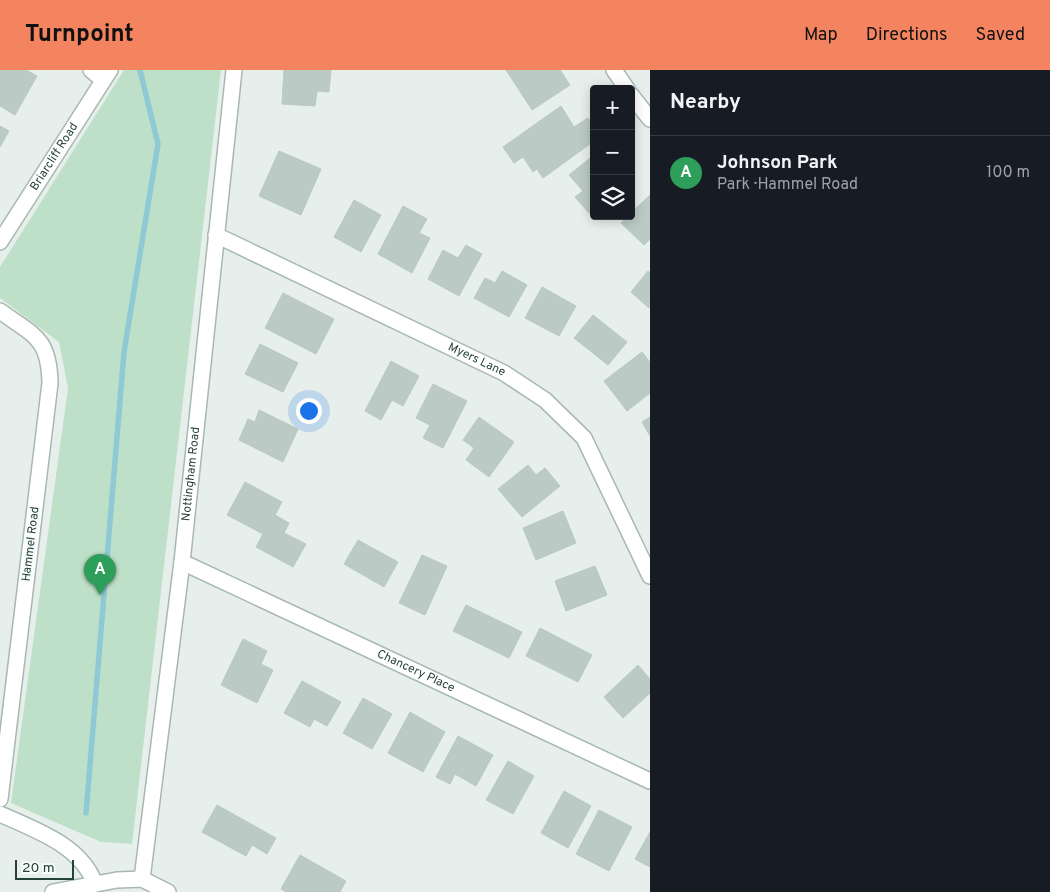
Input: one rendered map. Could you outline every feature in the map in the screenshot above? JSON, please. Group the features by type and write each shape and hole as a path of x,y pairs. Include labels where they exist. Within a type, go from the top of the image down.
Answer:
{"street":[{"path":"91,70 106,75"},
{"name":"Nottingham Road","path":"142,879 182,562 234,70"},
{"path":"614,70 624,85"},
{"name":"Briarcliff Road","path":"0,242 106,75"},
{"path":"635,100 650,119"},
{"name":"Myers Lane","path":"216,235 504,373 545,400 584,438 650,576"},
{"name":"Hammel Road","path":"0,311 42,342 50,361 50,383 0,799"},
{"name":"Chancery Place","path":"182,562 650,780"},
{"path":"0,814 55,840 76,855 90,870 95,884"},
{"path":"53,892 117,880 142,879 168,892"}],"green space":[{"path":"124,70 221,70 132,844 101,842 11,803 68,388 59,342 0,298 0,267"}],"building":[{"path":"0,70 26,70 37,76 15,115 0,106"},
{"path":"284,70 331,70 329,92 317,91 315,106 282,104"},
{"path":"506,70 560,70 570,85 532,110"},
{"path":"561,106 574,127 588,118 590,121 590,144 543,178 537,169 533,172 523,157 514,163 503,147"},
{"path":"0,126 9,131 0,147"},
{"path":"279,151 321,169 301,215 259,196"},
{"path":"590,158 589,213 575,197 583,191 569,175"},
{"path":"650,195 650,239 644,245 621,223 624,220 635,220 635,209"},
{"path":"354,200 381,215 361,252 334,237"},
{"path":"403,206 427,219 419,233 430,238 412,273 378,254"},
{"path":"466,245 482,254 459,296 428,279 443,250 458,258"},
{"path":"502,271 527,285 509,317 474,298 485,278 495,283"},
{"path":"648,271 650,273 649,308 631,292"},
{"path":"542,287 576,306 559,336 525,318"},
{"path":"283,293 334,319 316,354 265,328"},
{"path":"593,315 627,342 608,365 574,338"},
{"path":"260,344 298,363 283,392 245,374"},
{"path":"642,352 650,362 650,393 627,411 604,381"},
{"path":"391,361 419,376 403,406 392,400 381,420 365,411"},
{"path":"433,384 467,401 443,448 423,438 430,425 416,418"},
{"path":"259,410 298,429 283,462 239,440 248,419 255,422"},
{"path":"479,417 514,442 489,477 466,460 474,448 463,440"},
{"path":"650,417 650,436 642,422"},
{"path":"528,465 536,475 545,468 560,486 522,517 498,489"},
{"path":"245,482 282,502 275,515 289,523 284,533 306,544 293,567 256,547 263,534 227,515"},
{"path":"563,511 576,543 536,560 523,528"},
{"path":"358,540 398,562 384,587 344,564"},
{"path":"422,555 447,566 425,615 399,603"},
{"path":"595,566 607,595 566,611 555,581"},
{"path":"466,605 522,632 509,658 453,631"},
{"path":"540,628 592,655 578,682 526,656"},
{"path":"243,639 267,651 261,664 273,670 257,703 221,685"},
{"path":"638,665 650,679 650,693 623,718 604,697"},
{"path":"302,681 341,702 327,726 314,719 310,727 284,713"},
{"path":"363,698 392,714 372,749 343,733"},
{"path":"410,712 445,732 423,772 388,753"},
{"path":"458,736 493,755 476,786 455,774 450,784 436,777"},
{"path":"508,761 534,776 513,814 486,800"},
{"path":"564,791 591,806 568,848 541,833"},
{"path":"217,805 276,838 267,854 252,845 246,856 202,832"},
{"path":"599,810 632,827 609,871 576,854"},
{"path":"650,832 650,867 635,859"},
{"path":"300,855 346,881 340,892 286,892 281,889"}],"waterway":[{"path":"86,813 124,352 158,144 140,70"}],"place":[{"name":"Johnson Park","path":"100,595"}]}
